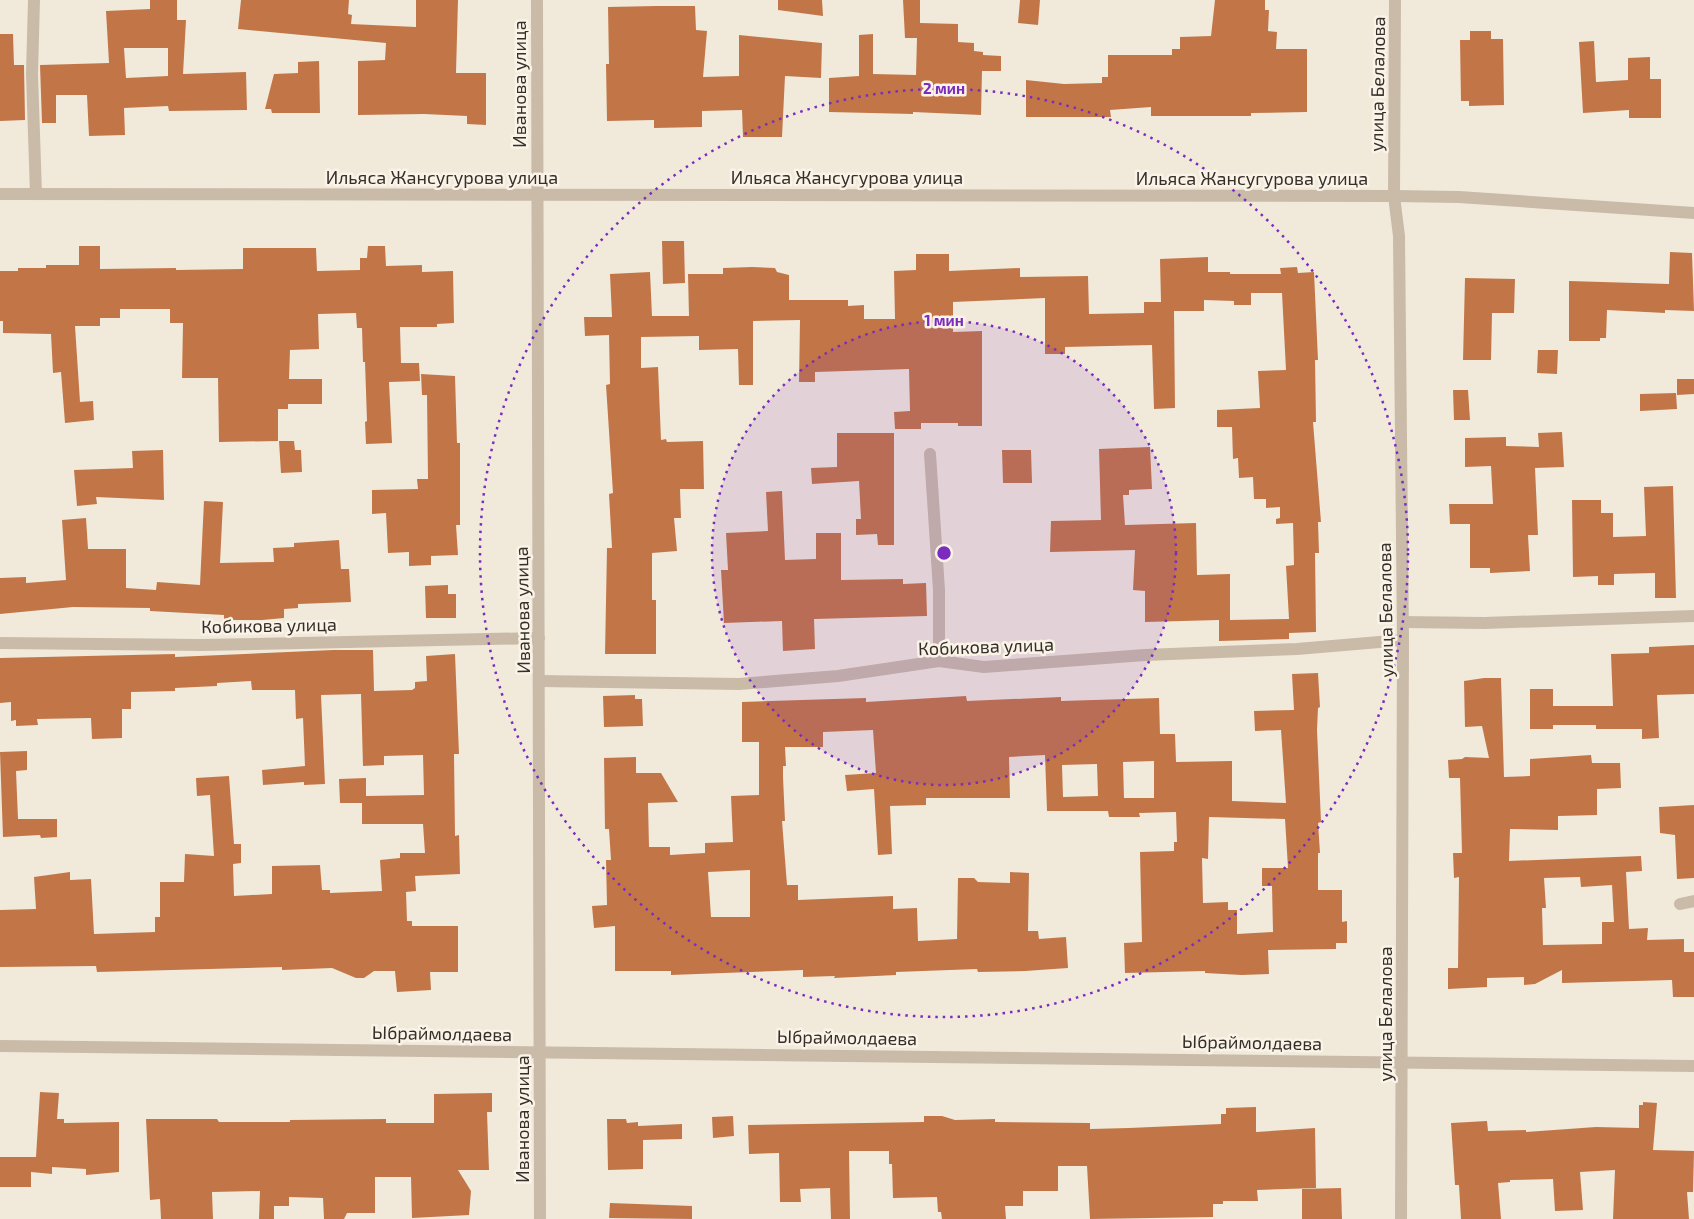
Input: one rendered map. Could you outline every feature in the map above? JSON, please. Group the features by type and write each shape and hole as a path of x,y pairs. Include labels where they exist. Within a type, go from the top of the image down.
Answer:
{"street":[{"path":"34,0 32,74 36,194"},
{"name":"Иванова улица","path":"537,0 540,1219"},
{"name":"улица Белалова","path":"1395,0 1394,196 1399,236 1403,622 1401,1219"},
{"name":"Ильяса Жансугурова улица","path":"0,194 1394,196 1459,197 1694,213"},
{"path":"930,454 939,590 939,661"},
{"path":"1403,622 1484,623 1694,616"},
{"name":"Кобикова улица","path":"0,643 202,645 539,638"},
{"name":"Кобикова улица","path":"540,680 739,684 838,676 939,661 984,667 1145,655 1297,649 1403,640"},
{"path":"1680,904 1694,900"},
{"name":"Ыбраймолдаева","path":"0,1046 1403,1061 1694,1066"}],"building":[{"path":"150,0 177,0 177,20 186,20 183,74 246,72 247,110 169,111 168,106 124,108 125,135 89,136 87,95 56,95 56,123 42,123 40,65 109,63 106,11 150,9","holes":["124,48 168,48 168,76 126,78"]},
{"path":"241,0 349,0 348,14 352,15 351,24 416,27 416,0 458,0 456,73 486,73 486,125 467,124 467,116 424,114 358,115 358,61 385,60 386,43 238,29"},
{"path":"778,0 822,0 823,16 778,10"},
{"path":"903,0 920,0 920,23 958,24 958,42 974,43 974,51 983,52 983,55 1001,56 1001,71 982,71 981,115 913,112 913,114 829,112 829,78 859,76 859,35 873,34 873,74 916,75 917,38 905,38"},
{"path":"1020,0 1040,0 1038,25 1018,23"},
{"path":"1215,0 1265,0 1265,10 1269,10 1268,31 1277,32 1276,49 1307,49 1307,112 1251,113 1251,116 1151,116 1151,107 1110,110 1111,117 1026,117 1026,80 1064,84 1102,83 1102,77 1108,77 1108,55 1172,55 1172,49 1180,49 1180,37 1211,36"},
{"path":"695,6 696,30 707,31 703,77 739,76 739,35 822,43 821,78 785,76 782,137 743,137 742,110 702,111 702,127 654,128 654,120 607,121 608,7"},
{"path":"1470,31 1491,31 1491,39 1503,39 1504,105 1469,106 1469,101 1461,101 1460,40 1470,40"},
{"path":"0,34 13,34 14,65 24,65 25,120 0,121"},
{"path":"1594,41 1596,82 1628,80 1628,58 1650,57 1650,79 1661,79 1661,118 1629,118 1629,110 1583,113 1579,42"},
{"path":"319,61 320,113 272,113 271,109 265,109 274,74 298,73 298,62"},
{"path":"662,241 684,241 685,283 663,284"},
{"path":"79,246 100,246 100,269 176,268 176,270 243,269 243,248 316,248 317,271 360,270 360,258 367,258 368,246 385,246 386,266 422,265 422,272 453,271 454,323 437,324 437,327 400,327 401,363 419,363 420,381 389,382 392,443 366,444 365,362 363,362 362,328 357,328 356,313 318,314 319,349 290,350 289,379 322,379 322,404 288,404 288,409 278,409 278,441 219,442 218,378 182,378 183,323 170,323 170,309 120,309 120,318 100,318 100,326 75,326 80,402 93,401 94,420 65,423 61,372 53,373 51,334 3,333 3,321 0,321 0,271 18,271 18,268 46,268 46,265 79,265"},
{"path":"1670,252 1692,253 1694,311 1665,310 1665,313 1607,310 1606,338 1600,338 1600,341 1569,341 1569,281 1669,284"},
{"path":"916,254 949,254 949,271 1020,268 1020,277 1088,276 1089,314 1144,313 1144,302 1161,302 1160,259 1208,257 1208,272 1230,272 1230,274 1281,274 1280,268 1297,267 1298,273 1314,272 1318,360 1315,360 1316,422 1313,422 1321,522 1318,522 1319,553 1315,553 1316,632 1289,633 1289,639 1219,641 1219,620 1145,622 1145,591 1133,590 1135,550 1050,552 1051,521 1101,520 1099,449 1150,447 1152,489 1129,490 1129,495 1123,495 1125,525 1196,523 1197,575 1230,574 1230,620 1289,619 1286,566 1294,565 1293,523 1276,524 1276,519 1280,518 1280,507 1266,508 1266,499 1254,499 1253,477 1239,478 1238,458 1233,459 1232,427 1217,427 1217,410 1260,408 1258,371 1286,370 1282,293 1251,293 1251,305 1234,305 1234,301 1204,300 1204,311 1174,311 1175,408 1154,409 1152,345 1065,347 1065,354 1045,354 1045,298 953,302 953,332 982,331 982,426 958,426 958,423 921,423 921,429 895,429 894,412 910,411 909,369 815,372 815,382 799,382 800,320 753,321 753,385 739,385 738,349 699,350 699,336 641,337 641,368 658,367 661,440 666,439 667,442 703,441 704,489 680,489 681,518 674,518 677,551 652,553 652,600 656,600 656,654 605,654 607,548 612,548 609,494 613,493 606,385 610,384 609,335 585,336 584,317 612,317 610,274 650,272 652,316 689,316 688,274 723,274 723,268 752,267 775,268 777,272 789,275 789,300 848,300 848,306 864,305 864,319 895,319 894,271 916,270"},
{"path":"1465,278 1515,279 1514,313 1492,313 1491,360 1463,360"},
{"path":"1538,350 1558,350 1557,374 1537,373"},
{"path":"421,374 455,376 457,443 460,443 460,525 456,525 458,555 431,556 431,565 409,566 409,552 388,553 386,513 372,514 372,490 418,489 417,479 428,479 427,395 422,395"},
{"path":"1677,379 1694,379 1694,394 1677,395"},
{"path":"1453,390 1468,390 1470,420 1454,420"},
{"path":"1676,393 1677,409 1640,411 1640,394"},
{"path":"1562,432 1564,467 1535,468 1538,535 1528,535 1530,571 1490,573 1490,568 1470,568 1470,524 1450,524 1449,504 1493,504 1491,466 1465,467 1465,438 1506,437 1506,446 1539,447 1538,433"},
{"path":"837,433 894,433 894,545 878,545 877,534 856,535 856,519 861,519 859,481 812,484 811,468 837,467"},
{"path":"279,441 294,441 295,450 301,450 302,472 281,473"},
{"path":"163,450 164,500 96,497 97,504 77,506 74,470 133,468 132,451"},
{"path":"1002,450 1031,450 1032,483 1003,483"},
{"path":"1673,486 1676,598 1655,598 1655,573 1614,574 1614,585 1598,585 1598,576 1573,577 1572,500 1601,500 1601,513 1613,513 1613,537 1646,536 1644,487"},
{"path":"782,491 785,560 816,559 816,533 841,533 841,580 903,579 903,584 926,583 927,616 814,619 815,649 783,651 782,621 724,623 721,570 728,570 726,533 768,531 766,492"},
{"path":"204,501 223,502 220,563 274,562 273,548 294,547 294,543 339,540 341,569 349,569 351,602 298,604 298,608 284,609 284,618 262,620 224,620 224,615 150,611 150,608 73,607 0,614 0,578 26,577 26,583 66,580 62,520 86,518 88,549 126,549 126,588 156,590 157,582 200,585"},
{"path":"448,585 448,594 456,594 456,618 426,618 425,586"},
{"path":"1694,645 1694,694 1657,695 1659,738 1642,739 1642,729 1596,729 1596,725 1553,725 1553,729 1530,729 1530,689 1553,689 1553,706 1613,706 1611,654 1649,653 1649,647"},
{"path":"373,650 374,691 412,690 415,688 415,682 427,681 426,656 455,654 459,754 454,754 455,836 459,835 460,874 415,876 416,891 406,892 407,921 412,921 412,926 458,926 458,972 430,972 431,990 397,992 395,971 374,971 364,978 356,978 332,968 282,970 282,967 97,972 96,966 0,967 0,910 36,909 34,877 70,872 70,880 91,879 94,934 155,932 155,917 160,917 160,882 184,882 185,854 214,856 210,795 197,796 196,778 229,776 234,844 241,844 241,863 233,864 234,896 272,894 272,866 320,865 322,890 330,890 330,893 382,891 380,860 400,858 400,853 425,853 423,824 362,824 362,803 340,803 339,779 366,778 366,796 424,795 423,755 384,756 384,765 363,766 361,694 321,695 325,784 304,785 304,782 263,785 262,770 305,766 303,718 296,719 295,690 252,690 251,681 217,683 217,686 175,688 175,691 131,692 131,709 122,709 122,738 92,739 91,718 37,719 38,725 16,726 16,720 11,721 11,702 0,703 0,658 175,654 175,657"},
{"path":"1318,673 1320,707 1318,708 1317,730 1321,822 1318,823 1320,853 1318,853 1318,890 1342,890 1342,922 1347,921 1347,943 1336,943 1336,949 1268,950 1269,974 1242,975 1205,973 1205,971 1125,973 1124,943 1142,942 1140,852 1174,851 1174,842 1177,842 1176,812 1139,813 1140,817 1109,817 1108,811 1047,811 1045,755 1009,757 1010,798 926,798 926,805 890,806 892,854 878,855 874,789 847,791 845,775 876,773 873,730 823,732 823,747 785,747 786,766 783,766 783,777 785,821 782,821 787,885 798,885 798,900 893,896 893,909 917,908 918,941 957,939 958,878 974,878 978,882 1010,883 1010,872 1029,873 1028,931 1038,931 1039,939 1066,937 1068,968 1025,971 978,972 977,969 896,972 896,975 834,978 835,976 803,977 803,970 671,975 671,971 615,971 615,926 594,928 592,906 607,905 606,860 611,860 609,829 605,829 604,758 636,757 636,773 661,773 678,802 648,803 649,847 670,847 670,855 705,853 705,843 733,842 731,796 759,795 759,742 742,742 742,702 866,698 866,702 966,696 967,701 1061,697 1061,701 1159,698 1160,734 1175,734 1176,762 1232,761 1232,801 1286,803 1281,730 1255,731 1254,711 1294,710 1292,674","holes":["1154,761 1154,798 1124,798 1123,762","1097,764 1098,796 1063,797 1062,765","1209,817 1285,819 1288,868 1262,868 1262,886 1272,886 1273,932 1237,934 1237,910 1228,910 1228,902 1203,903 1202,858 1208,859","750,870 750,917 711,917 708,872"]},
{"path":"1501,678 1504,777 1530,776 1530,759 1591,755 1592,763 1620,763 1621,788 1597,789 1597,815 1558,816 1558,830 1510,829 1509,861 1641,856 1642,871 1626,872 1629,929 1648,928 1647,940 1684,939 1684,952 1694,952 1694,997 1673,997 1672,980 1562,983 1562,970 1535,984 1524,985 1524,977 1487,978 1487,987 1448,989 1448,968 1458,968 1459,877 1454,878 1453,853 1462,853 1460,778 1449,778 1448,760 1465,757 1489,758 1482,726 1465,727 1464,681","holes":["1580,877 1581,887 1612,885 1614,922 1602,922 1602,944 1543,945 1542,908 1546,908 1544,878"]},
{"path":"635,695 635,699 642,699 643,726 604,727 603,696"},
{"path":"27,751 27,770 16,771 18,819 57,819 57,837 41,838 40,835 3,837 0,752"},
{"path":"1694,805 1694,878 1677,879 1675,835 1660,833 1659,807"},
{"path":"40,1092 59,1093 57,1119 64,1119 64,1123 119,1122 119,1172 86,1175 86,1169 52,1167 52,1174 31,1172 31,1187 0,1187 0,1157 36,1157"},
{"path":"492,1093 492,1112 487,1112 489,1170 458,1170 471,1191 469,1215 412,1218 411,1177 375,1177 375,1213 347,1213 344,1219 324,1219 323,1198 289,1197 289,1206 274,1206 274,1219 259,1219 260,1191 212,1192 213,1219 161,1219 160,1199 150,1200 146,1119 290,1122 290,1120 386,1119 386,1123 434,1123 434,1094"},
{"path":"1643,1102 1657,1103 1653,1150 1694,1151 1693,1192 1687,1192 1689,1219 1613,1219 1615,1170 1580,1172 1583,1210 1555,1211 1553,1179 1510,1180 1510,1182 1498,1183 1501,1219 1461,1219 1459,1185 1455,1185 1451,1123 1487,1121 1488,1131 1526,1130 1526,1132 1596,1127 1639,1128 1639,1105 1643,1105"},
{"path":"1256,1107 1256,1132 1315,1128 1316,1188 1257,1190 1258,1201 1223,1201 1223,1204 1213,1204 1213,1217 1090,1219 1087,1166 1058,1166 1058,1191 1023,1191 1023,1206 1005,1206 1006,1219 942,1219 941,1212 938,1212 937,1197 893,1198 892,1164 889,1164 889,1151 849,1151 850,1219 831,1219 830,1188 800,1189 801,1202 780,1202 779,1153 749,1154 748,1125 924,1122 924,1116 942,1116 955,1120 995,1119 995,1122 1090,1123 1090,1129 1129,1128 1221,1124 1221,1114 1226,1114 1226,1108"},
{"path":"733,1116 734,1136 713,1138 712,1117"},
{"path":"607,1119 626,1119 627,1123 638,1122 638,1126 682,1124 682,1139 643,1140 643,1169 608,1170"},
{"path":"1341,1188 1342,1219 1302,1219 1302,1189"},
{"path":"610,1203 692,1206 692,1219 609,1218"}]}
